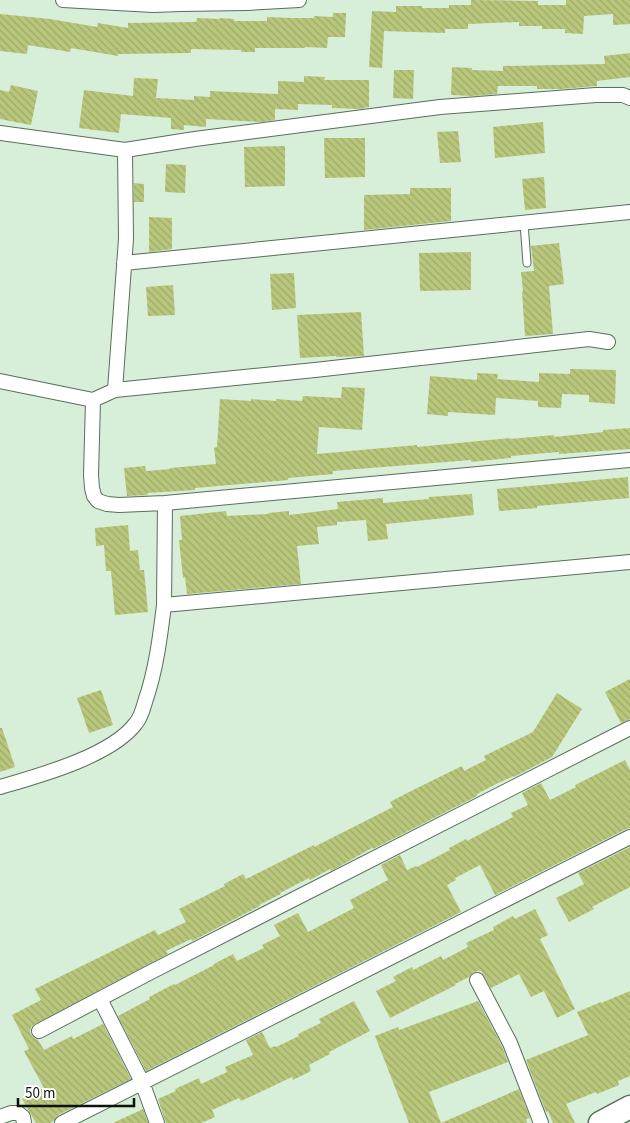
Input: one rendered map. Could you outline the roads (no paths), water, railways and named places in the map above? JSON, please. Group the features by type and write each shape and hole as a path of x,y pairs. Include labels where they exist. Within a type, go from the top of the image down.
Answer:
{"highway":[{"path":"600,1123 630,1107"}],"street":[{"path":"63,0 152,5 299,0"},
{"path":"0,133 125,150 440,107 596,95 626,96 630,110"},
{"path":"115,390 127,208 125,150"},
{"path":"124,263 630,212"},
{"path":"0,381 93,400 115,390 315,370 589,339 608,342"},
{"path":"93,400 92,488 94,496 107,504 165,503 630,460"},
{"path":"0,787 38,776 99,752 118,741 136,723 150,687 159,650 164,605 165,503"},
{"path":"164,605 630,562"},
{"path":"39,1031 630,728"},
{"path":"62,1123 630,837"},
{"path":"477,980 510,1043 541,1123"},
{"path":"100,999 142,1082 157,1123"},
{"path":"0,1117 11,1113 18,1113 23,1117 24,1123"}],"lane":[{"path":"524,223 527,263"}]}
